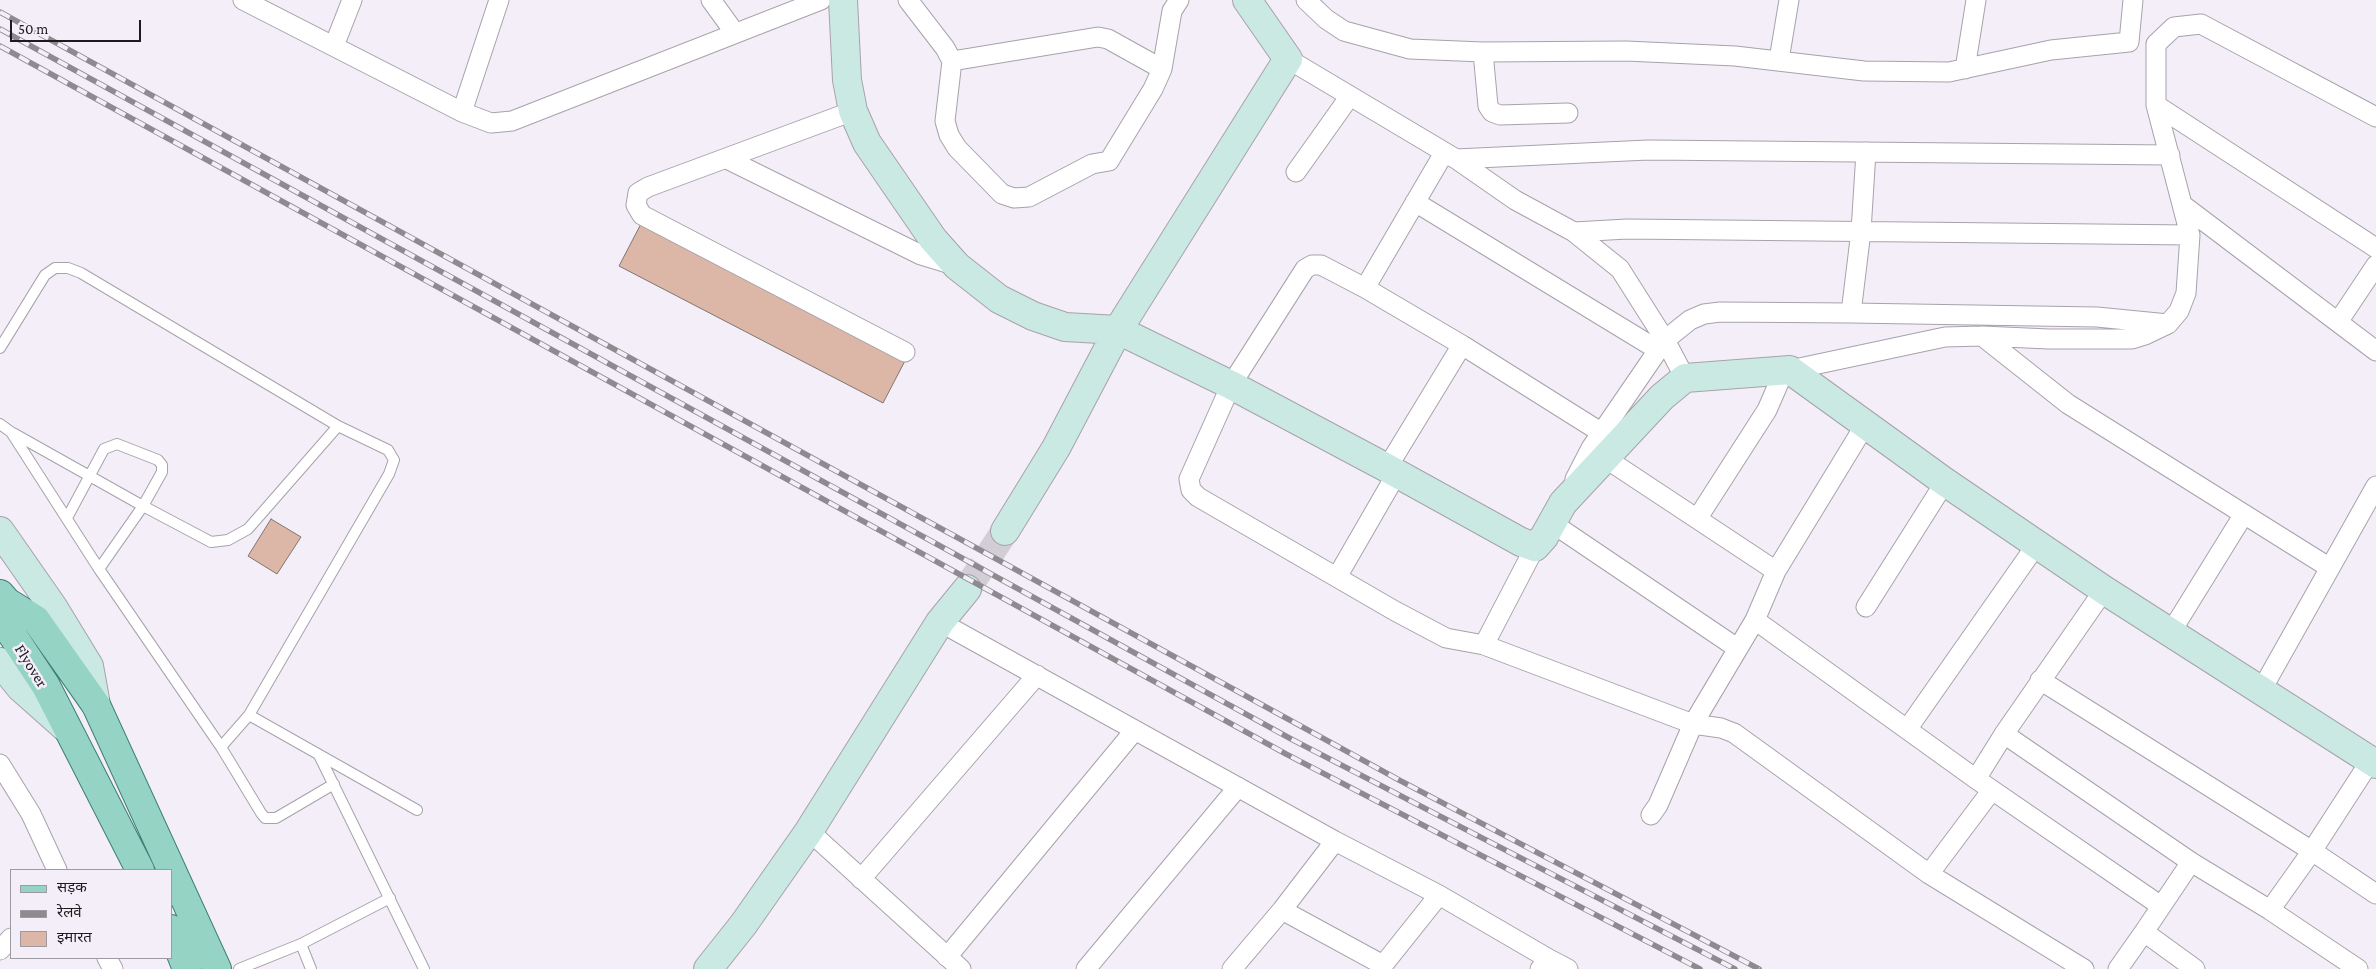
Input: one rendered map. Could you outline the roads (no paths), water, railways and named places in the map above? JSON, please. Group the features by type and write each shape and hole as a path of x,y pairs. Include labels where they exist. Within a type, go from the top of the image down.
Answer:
{"main road":[{"name":"Flyover","path":"3,598 36,620 96,705 171,869"},
{"name":"Flyover","path":"3,598 11,633 46,686 65,727 139,869"},
{"name":"Flyover","path":"172,871 217,969"},
{"path":"172,932 187,969"}],"street":[{"path":"243,0 462,112 491,123 512,121 821,0"},
{"path":"334,46 352,0"},
{"path":"462,112 499,0"},
{"path":"712,0 735,33"},
{"path":"843,0 847,80 853,111 867,143 933,239 957,266 999,298 1033,316 1065,327 1118,330 1231,385 1392,470 1521,542 1535,546"},
{"path":"908,0 945,48 952,61 946,121 949,135 957,148 1002,194 1014,198 1029,197 1092,164 1109,162 1153,89 1162,69 1172,11 1179,0"},
{"path":"1247,0 1288,59 1450,156 1515,200 1574,232 1620,269 1662,345 1685,378"},
{"path":"1306,0 1326,20 1344,31 1410,49 1483,52 1626,51 1735,56 1864,71 1950,72 2051,50 2129,42 2156,44"},
{"path":"1779,60 1789,0"},
{"path":"1965,69 1976,0"},
{"path":"2129,42 2133,0"},
{"path":"1599,446 1685,378 1787,370 1945,337 2132,338 2145,335 2168,324 2179,312 2186,293 2190,234 2156,105 2156,44 2174,27 2201,24 2376,117"},
{"path":"952,61 1098,37 1108,39 1162,69"},
{"path":"1483,52 1488,106 1492,112 1500,115 1568,113"},
{"path":"1005,531 1056,448 1118,330 1288,59"},
{"path":"1296,172 1350,96"},
{"path":"2156,105 2376,248"},
{"path":"853,111 728,159 648,187 638,193 636,205 642,215 905,352"},
{"path":"1450,156 1648,150 2170,155"},
{"path":"1851,313 1862,231 1866,152"},
{"path":"1365,288 1415,202 1450,156"},
{"path":"728,159 921,256 957,266"},
{"path":"1415,202 1662,345"},
{"path":"2184,206 2376,351"},
{"path":"1574,232 1627,229 2190,234"},
{"path":"1776,571 1697,519 1462,345 1365,288 1321,265 1312,265 1305,269 1231,385 1189,479 1191,490 1198,497 1337,578 1446,638 1484,646 1693,724 1722,728 1734,733 1929,874 2084,969"},
{"path":"2338,322 2376,265"},
{"path":"1484,646 1535,546 1540,543 1662,345 1690,320 1704,314 1851,313 2097,317 2168,324"},
{"path":"1982,336 2068,404 2330,568"},
{"path":"1337,578 1392,470 1462,345"},
{"path":"1787,370 1945,482 2104,590 2262,689 2373,762 2270,910"},
{"path":"1697,519 1766,410 1787,370"},
{"path":"1651,815 1658,806 1693,724 1755,620 1776,571 1865,425"},
{"path":"1866,607 1945,482"},
{"path":"2262,689 2376,486"},
{"path":"1558,513 1737,648"},
{"path":"2171,632 2244,514"},
{"path":"0,531 53,607 90,666 96,705"},
{"path":"1908,728 2037,544"},
{"path":"708,969 743,925 809,831 940,622 967,589"},
{"path":"1976,779 2040,680 2104,590"},
{"path":"1755,620 1908,728 1976,779 2161,906"},
{"path":"940,622 1335,841 1440,895 1545,964 1568,969"},
{"path":"0,662 20,687 65,727"},
{"path":"861,879 1037,675"},
{"path":"2040,680 2312,851 2376,894"},
{"path":"809,831 954,963 1134,730"},
{"path":"2004,734 2191,862 2270,910 2358,969"},
{"path":"0,764 31,814 57,869"},
{"path":"1086,969 1238,787"},
{"path":"1929,874 1992,790"},
{"path":"1232,969 1282,910 1335,841"},
{"path":"2118,969 2191,862"},
{"path":"1282,910 1382,967 1440,895"},
{"path":"2144,932 2195,969"},
{"path":"0,950 10,939"}],"lane":[{"path":"0,348 45,275 55,268 68,268 81,273 338,426 388,450 394,460 389,474 249,715 221,747"},
{"path":"0,424 143,506 212,542 228,540 248,529 338,426"},
{"path":"11,432 99,569 221,747 265,818 276,818 334,784"},
{"path":"67,518 104,449 118,444 158,460 162,465 162,472 143,506 99,569"},
{"path":"249,715 417,810"},
{"path":"319,755 424,969"},
{"path":"239,969 301,944 390,898"},
{"path":"301,944 311,969"}],"tunnel":[{"path":"967,589 1005,531"}],"railway":[{"path":"0,12 1399,780 1759,969"},
{"path":"0,29 1293,740 1735,969"},
{"path":"0,46 1286,754 1700,969"}]}
